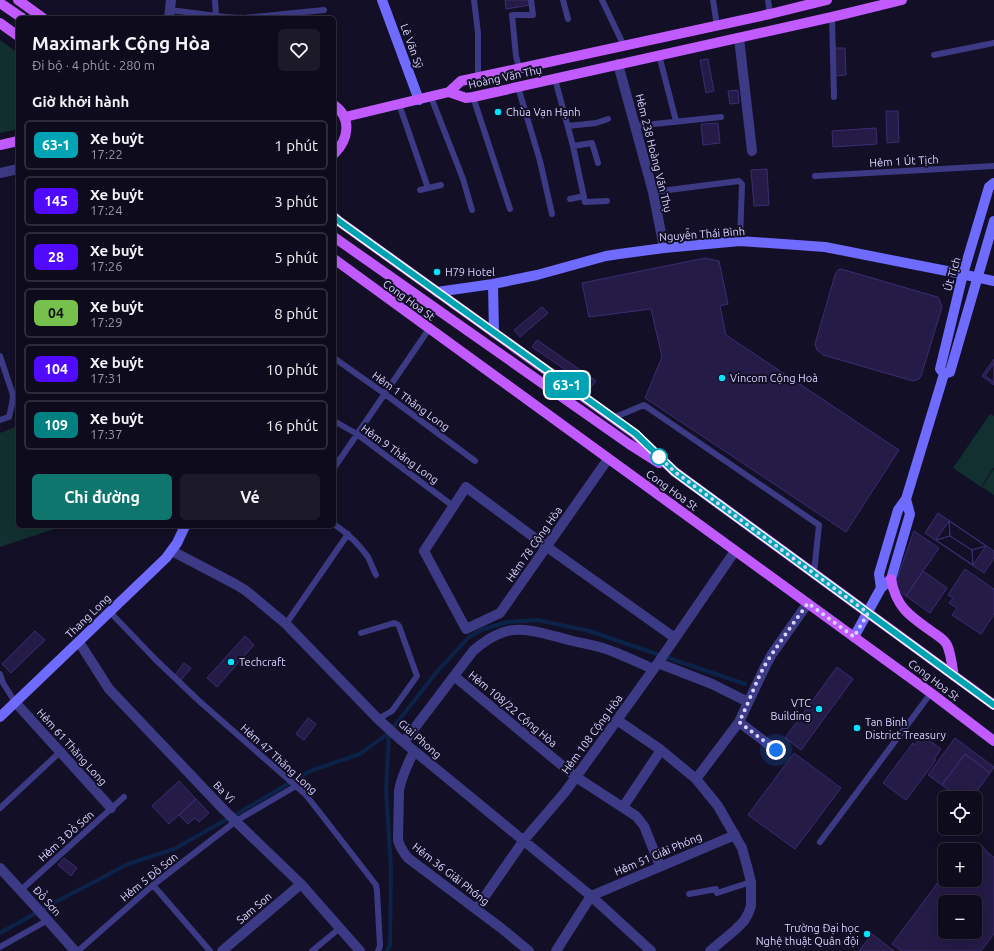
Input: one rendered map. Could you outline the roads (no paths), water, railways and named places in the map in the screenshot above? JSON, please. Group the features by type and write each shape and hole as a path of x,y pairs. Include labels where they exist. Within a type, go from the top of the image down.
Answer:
{"main road":[{"path":"18,0 40,16"},
{"name":"Hoàng Văn Thụ","path":"825,0 717,26 461,81 449,92 466,98 473,97 902,0"},
{"path":"0,3 19,16"},
{"path":"0,23 16,35"},
{"path":"345,117 449,92"},
{"path":"336,106 345,117 347,127 346,134 336,152"},
{"path":"4,144 16,136"},
{"path":"4,144 16,141"},
{"name":"Cong Hoa St","path":"336,219 636,434 675,472"},
{"name":"Cong Hoa St","path":"336,238 629,444 675,472 994,705"},
{"path":"336,255 347,269"},
{"name":"Cong Hoa St","path":"336,261 808,603 994,741"},
{"path":"891,579 896,597 905,610 915,620 942,639 947,646 954,676"}],"street":[{"name":"Lê Văn Sỹ","path":"382,0 419,100"},
{"path":"739,38 752,151"},
{"name":"Hẻm 238 Hoàng Văn Thụ","path":"618,64 653,192 664,248"},
{"path":"0,173 16,169"},
{"name":"Út Tịch","path":"944,374 940,369 963,274 989,187 994,182"},
{"name":"Út Tịch","path":"944,374 950,372 994,221"},
{"name":"Nguyễn Thái Bình","path":"437,292 493,284 537,275 606,256 664,248 740,241 825,247 994,281"},
{"path":"493,284 494,333"},
{"name":"Út Tịch","path":"881,588 879,574 881,567 898,510 906,499 944,374"},
{"name":"Hẻm 78 Cộng Hòa","path":"454,506 424,551 466,629 500,613 608,458"},
{"path":"454,506 466,487 546,547 675,638"},
{"name":"Út Tịch","path":"854,637 881,588 891,579 910,514 906,499"},
{"name":"Thang Long","path":"0,717 166,558 177,543 184,528"},
{"name":"Giai Phong","path":"172,551 245,590 286,624 378,719 402,741 591,896 651,951"},
{"name":"Hẻm 108 Cộng Hòa","path":"476,909 524,840 576,777 667,650 735,551"},
{"path":"696,779 739,722 768,660 808,603"},
{"path":"402,741 480,644 504,632 517,630 530,631 613,651 712,684 748,702"},
{"name":"Ba Vì","path":"78,642 109,689 224,810 301,884 360,951"},
{"name":"Hẻm 108/22 Cộng Hòa","path":"454,676 576,777 636,816 644,826 660,866"},
{"name":"Hẻm 61 Thăng Long","path":"15,702 111,808"},
{"path":"617,720 661,750 696,779 718,806 742,848 751,882 751,906 744,921 710,951"},
{"path":"739,722 776,750"},
{"path":"623,807 661,750"},
{"name":"Hẻm 36 Giải Phóng","path":"414,751 402,779 399,791 398,840 403,853 529,951"},
{"name":"Hẻm 51 Giải Phóng","path":"591,896 735,834"},
{"name":"Đồ Sơn","path":"0,868 75,951"},
{"name":"Sam Son","path":"222,951 301,884"},
{"path":"556,951 591,896"}],"lane":[{"path":"169,6 216,16 215,0"},
{"path":"474,0 478,33 478,77"},
{"path":"519,68 516,56 512,16 533,15 531,0"},
{"path":"563,0 568,19"},
{"path":"602,0 624,46"},
{"path":"713,0 717,26"},
{"path":"768,0 770,14"},
{"path":"264,16 324,10"},
{"path":"832,17 834,97"},
{"path":"934,55 994,43"},
{"path":"659,55 676,121"},
{"path":"555,79 573,146 585,202 607,201"},
{"path":"518,87 540,161 552,214"},
{"path":"431,97 463,179 472,210"},
{"path":"473,97 510,209"},
{"path":"399,104 428,188"},
{"path":"635,126 721,116"},
{"path":"568,126 608,120"},
{"path":"573,146 592,143 598,163"},
{"name":"Hẻm 1 Út Tịch","path":"815,176 994,166"},
{"path":"653,192 739,181 742,184 740,241"},
{"path":"420,190 441,185"},
{"path":"570,199 584,196"},
{"path":"336,465 429,329"},
{"path":"0,356 13,395 8,417 0,420"},
{"name":"Hẻm 1 Thăng Long","path":"336,359 475,461"},
{"path":"613,418 644,405 819,525 814,573"},
{"name":"Hẻm 9 Thăng Long","path":"336,422 357,434 454,506"},
{"path":"336,525 348,534 363,550 369,558 376,575"},
{"path":"286,624 348,534"},
{"name":"Hẻm 47 Thăng Long","path":"110,612 155,659 198,700 296,786 317,809 376,885 380,946 378,951"},
{"path":"361,633 394,623 397,624 417,676 392,711 378,719"},
{"path":"0,674 3,683 15,702"},
{"path":"820,842 931,693"},
{"path":"0,808 60,752"},
{"name":"Hẻm 5 Đồ Sơn","path":"78,951 153,885 236,821 296,786"},
{"name":"Hẻm 3 Đồ Sơn","path":"21,890 124,797"},
{"path":"689,894 716,889 717,893 751,882"},
{"path":"153,885 210,951"},
{"path":"0,947 48,920"},
{"path":"312,951 340,928"}],"waterway":[{"path":"0,933 128,864 174,849 310,771 360,754 389,733 435,674 468,638 481,630 507,622 537,620 589,631 745,684"},
{"path":"387,951 390,945 391,869 386,790 389,733"}],"place":[{"name":"Chùa Vạn Hạnh","path":"498,112"},
{"name":"H79 Hotel","path":"437,272"},
{"name":"Vincom Cộng Hoà","path":"722,378"},
{"name":"Techcraft","path":"231,662"},
{"name":"VTC Building","path":"819,709"},
{"name":"Tan Binh District Treasury","path":"857,728"},
{"name":"Trường Đại học Nghệ thuật Quân đội","path":"867,934"}]}
